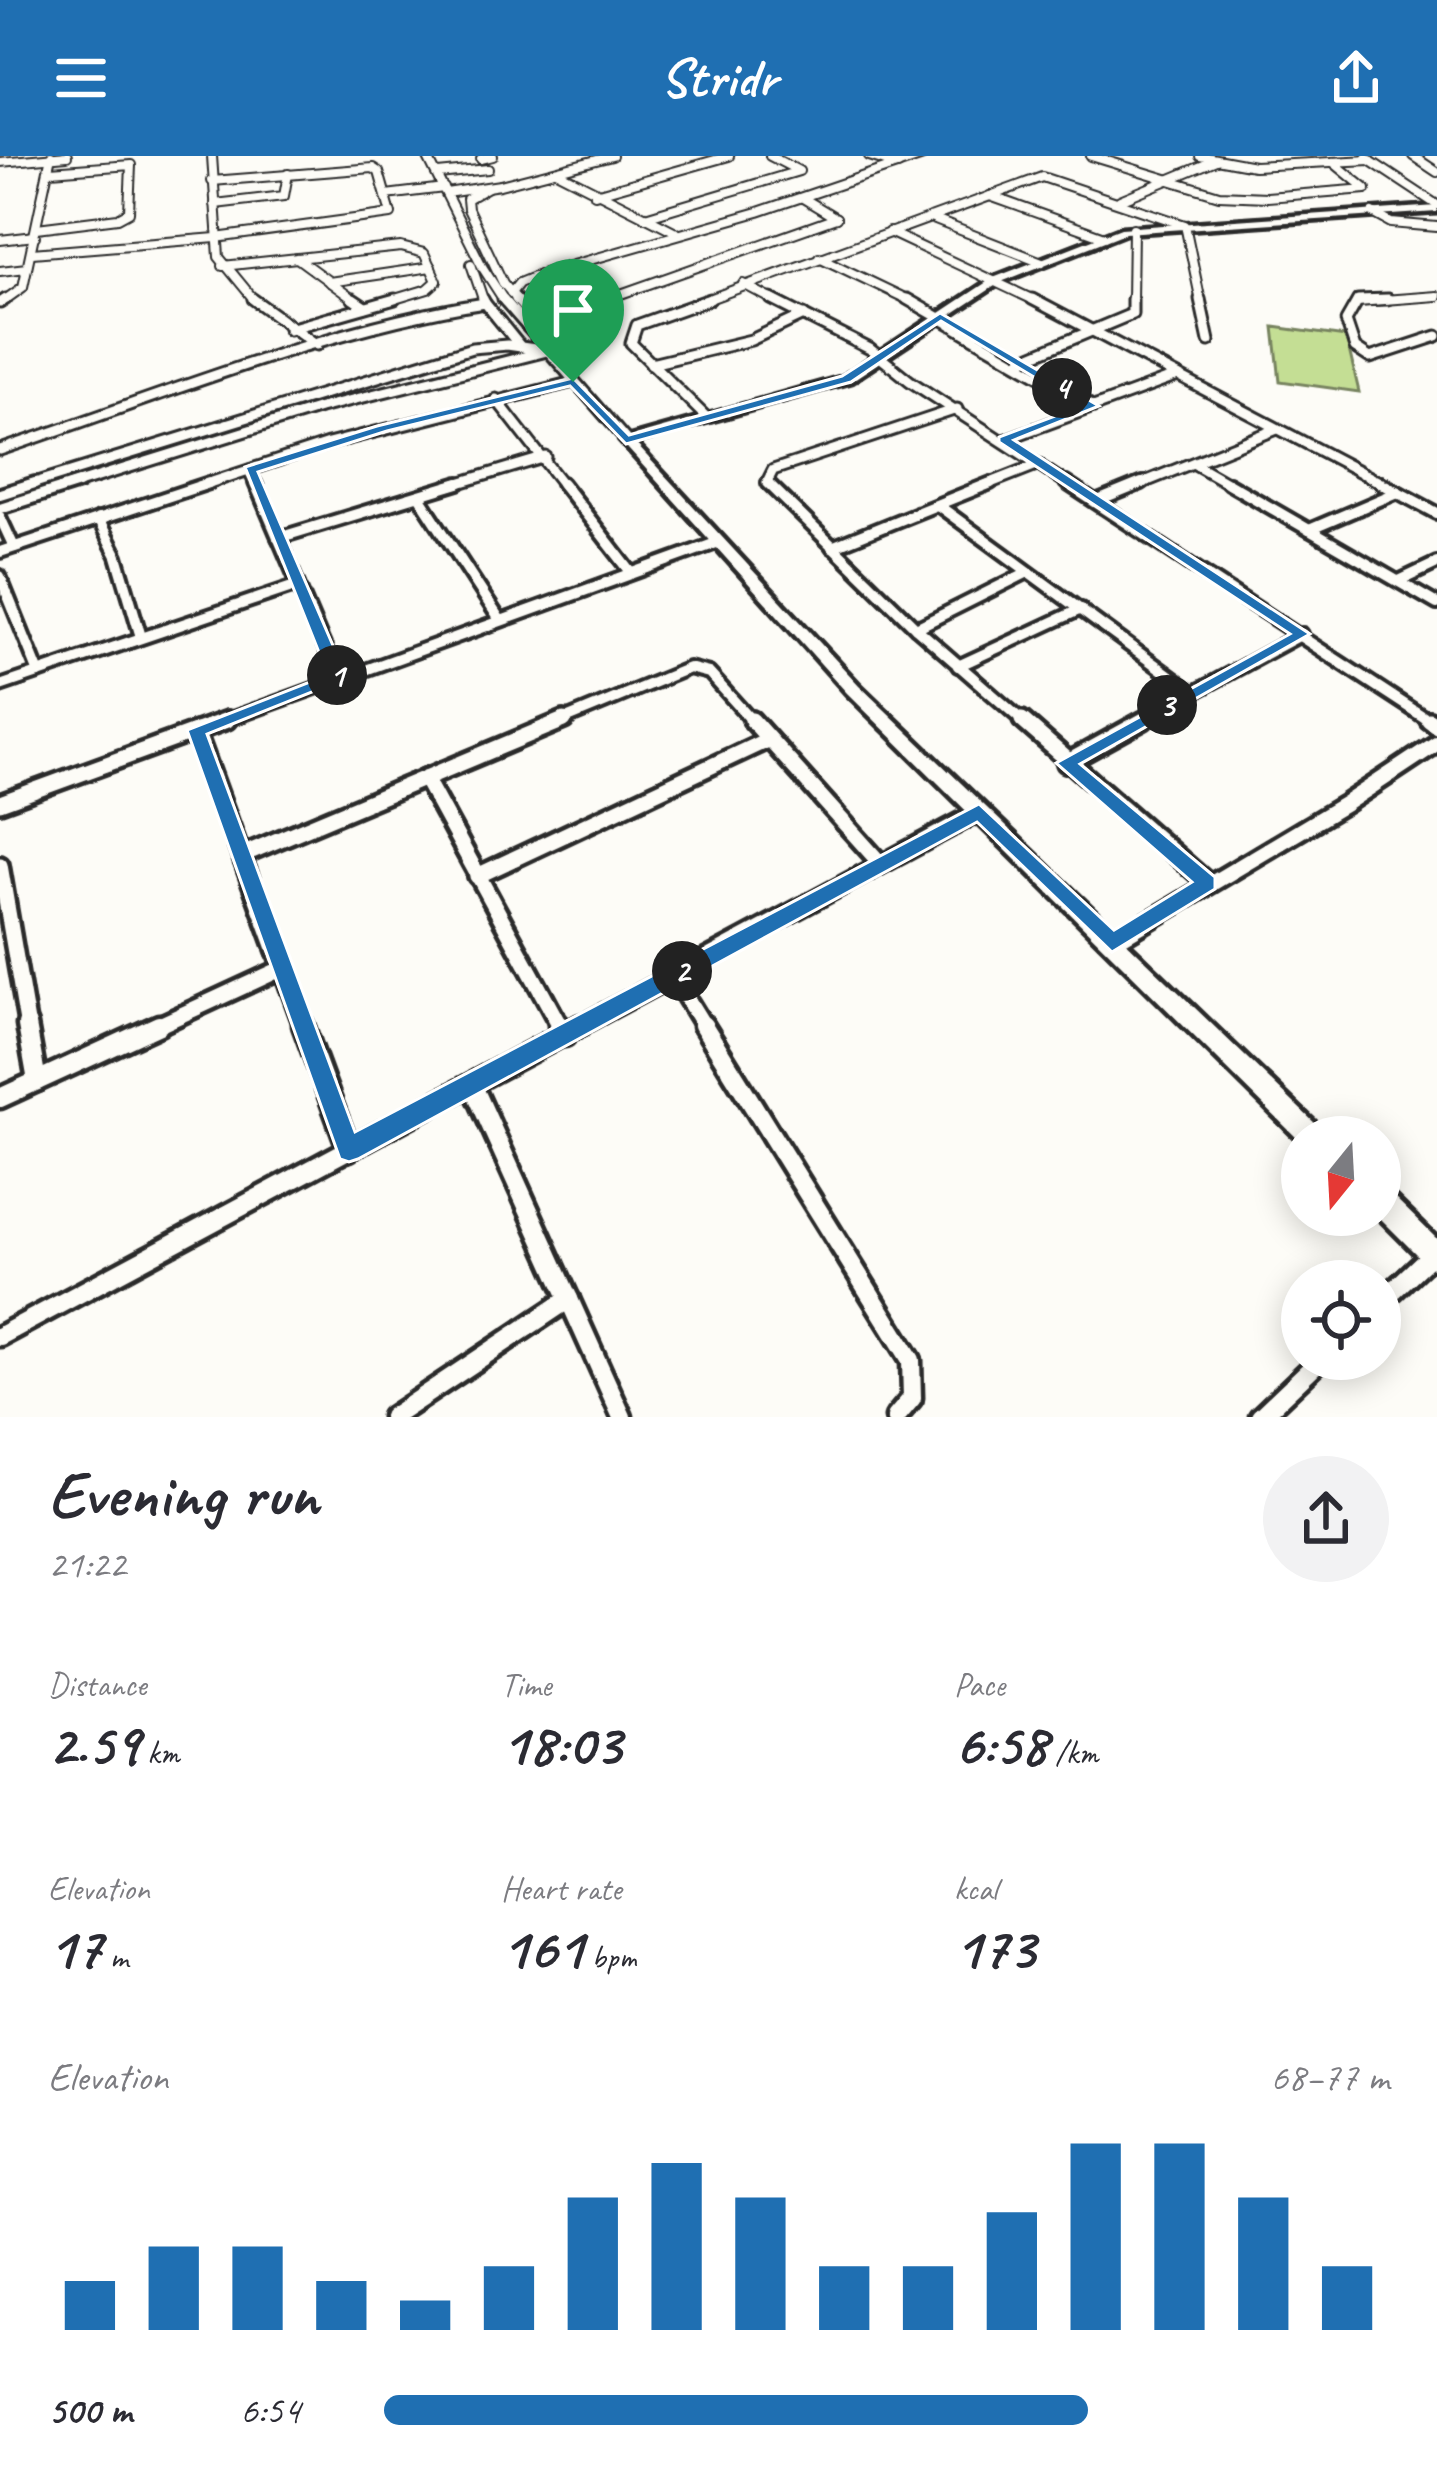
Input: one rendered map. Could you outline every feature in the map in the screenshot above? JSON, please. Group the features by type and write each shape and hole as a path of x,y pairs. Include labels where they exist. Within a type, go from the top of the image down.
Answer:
{"street":[{"path":"0,162 68,156"},
{"path":"214,156 216,238 223,266 290,329 316,345"},
{"path":"215,204 284,196 284,174 275,156"},
{"path":"427,156 485,303 520,346"},
{"path":"493,156 480,158 488,169 512,182"},
{"path":"386,195 488,187 612,156"},
{"path":"595,194 729,156"},
{"path":"645,217 800,170 770,156"},
{"path":"868,156 898,164"},
{"path":"511,293 529,279 803,198 923,156"},
{"path":"1091,156 1226,196 1366,189 1333,162"},
{"path":"1200,156 1254,166 1367,158 1437,207"},
{"path":"1120,200 1226,156"},
{"path":"1413,156 1437,172"},
{"path":"0,303 22,289 51,157"},
{"path":"0,240 129,212 130,165 50,171"},
{"path":"32,253 216,238 391,214 373,168 212,181"},
{"path":"438,175 488,169"},
{"path":"556,171 676,232"},
{"path":"707,418 631,343 637,325 1046,177 1185,224"},
{"path":"488,187 466,201 511,293 547,334 546,350"},
{"path":"442,190 493,284 546,350 853,689 1291,1116"},
{"path":"990,196 1104,237"},
{"path":"14,547 0,512 320,408 546,350 601,299 691,272 719,257 836,218 803,198"},
{"path":"626,440 847,379 997,280 1132,228 1437,207"},
{"path":"1373,213 1391,223 1437,226"},
{"path":"930,218 1042,262"},
{"path":"1185,224 1209,340"},
{"path":"1017,362 1095,332 1134,309 1132,228"},
{"path":"889,232 997,280 1437,513"},
{"path":"223,266 401,247 424,253 437,281 432,287 290,329"},
{"path":"819,257 940,316 1092,406"},
{"path":"297,258 365,308"},
{"path":"329,282 431,267"},
{"path":"0,271 27,268"},
{"path":"743,284 883,358 1437,727"},
{"path":"1437,296 1358,300 1346,321 1355,349 1370,358 1437,336"},
{"path":"0,450 316,345 439,310 485,303"},
{"path":"651,364 751,340 804,315"},
{"path":"0,494 472,348 546,350"},
{"path":"1004,440 1178,376"},
{"path":"0,552 328,444 573,382"},
{"path":"496,399 546,457 631,572"},
{"path":"957,409 770,473 766,482 916,628 1208,883"},
{"path":"1098,501 1277,429"},
{"path":"278,538 546,457"},
{"path":"1193,463 1437,604"},
{"path":"832,548 1039,464"},
{"path":"250,470 338,678"},
{"path":"1310,530 1398,492"},
{"path":"418,496 500,620"},
{"path":"939,506 1191,691"},
{"path":"98,519 117,556 141,637"},
{"path":"0,803 719,542"},
{"path":"1399,581 1437,563"},
{"path":"916,628 1028,572"},
{"path":"0,576 39,673"},
{"path":"0,686 298,585"},
{"path":"958,666 1081,610"},
{"path":"1066,763 1302,634"},
{"path":"242,855 683,668 709,673 881,864"},
{"path":"196,730 349,1150"},
{"path":"477,876 767,740"},
{"path":"1112,943 1346,804 1437,742"},
{"path":"424,778 565,1036"},
{"path":"0,1336 979,812"},
{"path":"0,865 37,1081"},
{"path":"0,1098 283,968"},
{"path":"673,976 911,1360 912,1398 896,1417"},
{"path":"472,1084 622,1417"},
{"path":"1401,1222 1435,1254 1401,1284"},
{"path":"392,1417 569,1300"},
{"path":"1260,1417 1299,1380"}],"green space":[{"path":"1274,327 1346,337 1359,392 1280,381"}],"route":[{"path":"940,316 1092,406 1004,440 1302,634 1066,763 1208,883 1112,943 979,812 349,1150 196,730 338,678 250,470 382,428 573,382 626,440 847,379 940,316"}]}
